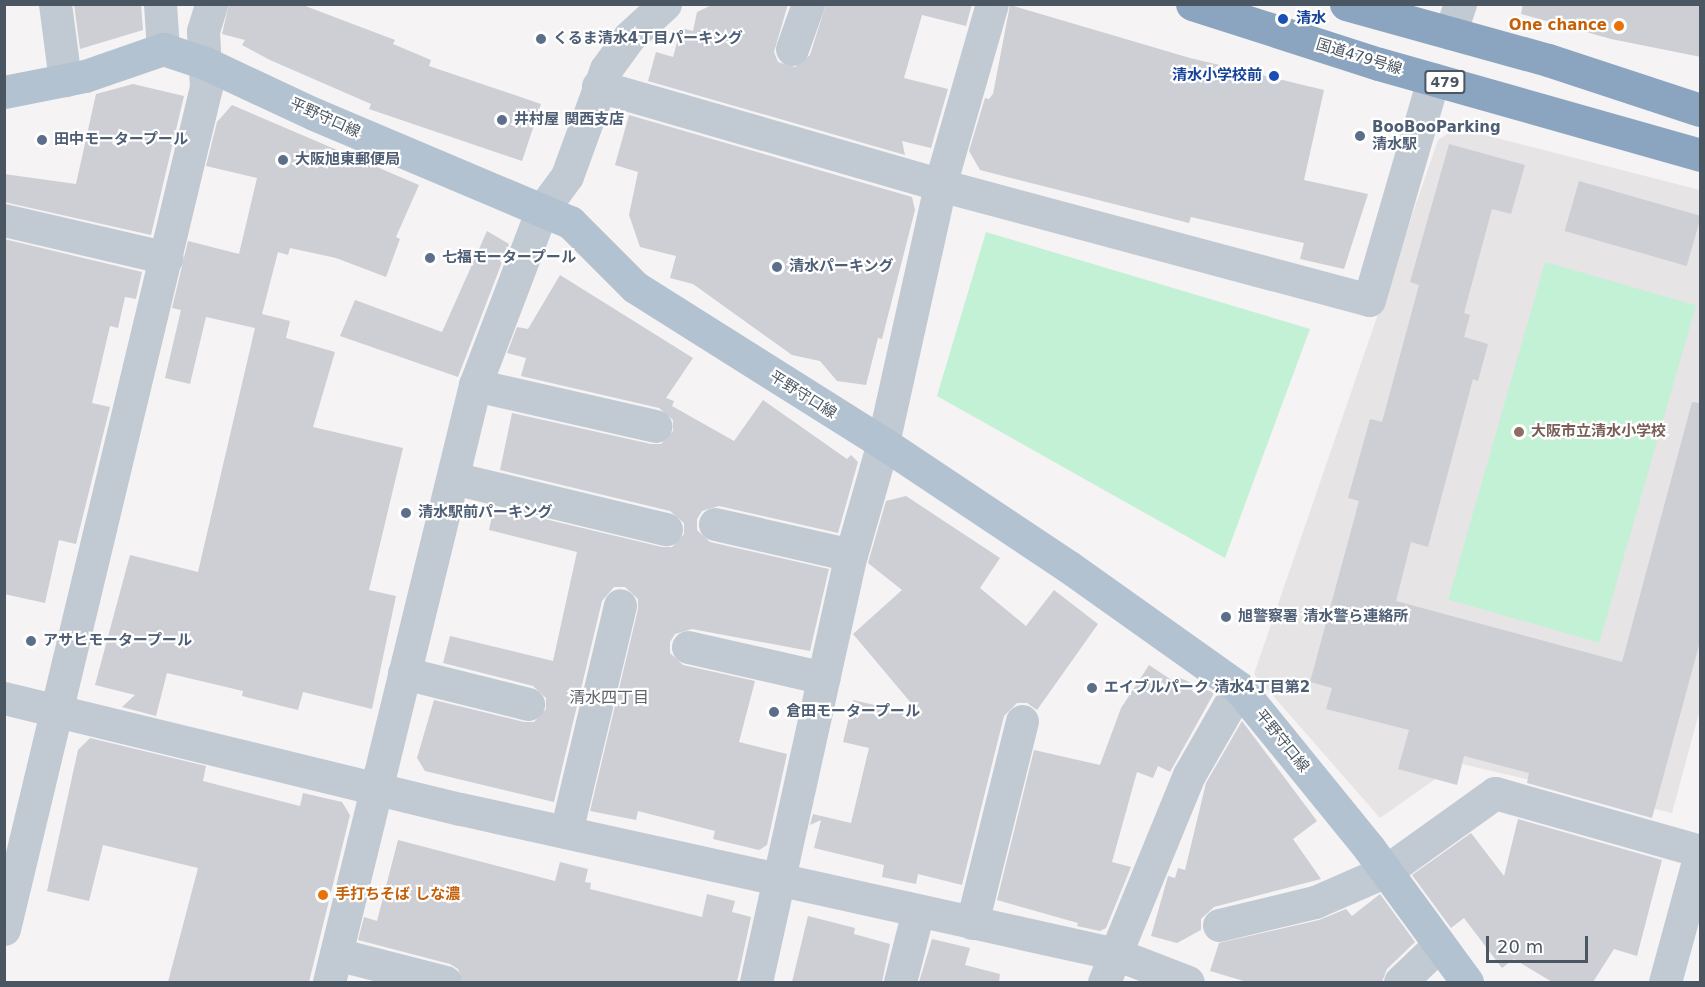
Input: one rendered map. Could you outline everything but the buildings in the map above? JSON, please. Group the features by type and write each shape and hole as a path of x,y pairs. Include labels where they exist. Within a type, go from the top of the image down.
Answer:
{"highway":[{"name":"国道479号線","path":"1192,4 1434,79 1701,154"},
{"path":"1346,4 1455,19 1701,110"}],"main road":[{"path":"4,92 65,80 163,49"},
{"name":"平野守口線","path":"163,49 205,63 314,114 542,210 578,229 635,287 883,443 1069,567 1239,688 1386,871 1467,982"}],"street":[{"path":"55,4 65,80"},
{"path":"160,4 163,49"},
{"path":"4,929 167,258 206,87 203,32 211,4"},
{"path":"445,982 333,968 475,385 542,210 567,176 598,86 629,37 665,4"},
{"path":"792,49 808,4"},
{"path":"756,982 781,879 851,555 883,443 940,185 992,4"},
{"path":"598,86 940,185 1369,300 1434,79"},
{"path":"4,220 167,258"},
{"path":"475,385 655,426"},
{"path":"453,478 666,529"},
{"path":"715,524 851,555"},
{"path":"566,832 620,605"},
{"path":"688,647 824,678"},
{"path":"404,674 528,704"},
{"path":"1110,968 1189,775 1239,688"},
{"path":"4,698 376,788 972,923 1110,968 1184,982"},
{"path":"972,923 1022,721"},
{"path":"1219,925 1316,902 1386,871 1495,792 1701,853 1665,982"},
{"path":"900,982 918,911"},
{"path":"1400,982 1439,945"}],"shaded area":[{"name":"大阪市立清水小学校","path":"1457,128 1700,190 1700,709 1672,813 1458,763 1380,818 1254,674 1438,140"}],"green space":[{"path":"986,232 1310,329 1225,558 937,396"},
{"path":"1545,262 1696,305 1599,643 1448,599"}],"place":[{"name":"清水","path":"1283,19"},
{"name":"One chance","path":"1619,26"},
{"name":"くるま清水4丁目パーキング","path":"541,39"},
{"name":"清水小学校前","path":"1274,76"},
{"name":"井村屋 関西支店","path":"502,120"},
{"name":"BooBooParking 清水駅","path":"1360,136"},
{"name":"田中モータープール","path":"42,140"},
{"name":"大阪旭東郵便局","path":"283,160"},
{"name":"七福モータープール","path":"430,258"},
{"name":"清水パーキング","path":"777,267"},
{"name":"大阪市立清水小学校","path":"1519,432"},
{"name":"清水駅前パーキング","path":"406,513"},
{"name":"旭警察署 清水警ら連絡所","path":"1226,617"},
{"name":"アサヒモータープール","path":"31,641"},
{"name":"エイブルパーク 清水4丁目第2","path":"1092,688"},
{"name":"倉田モータープール","path":"774,712"},
{"name":"手打ちそば しな濃","path":"323,895"}],"district":[{"name":"清水四丁目","path":"609,698"}]}
